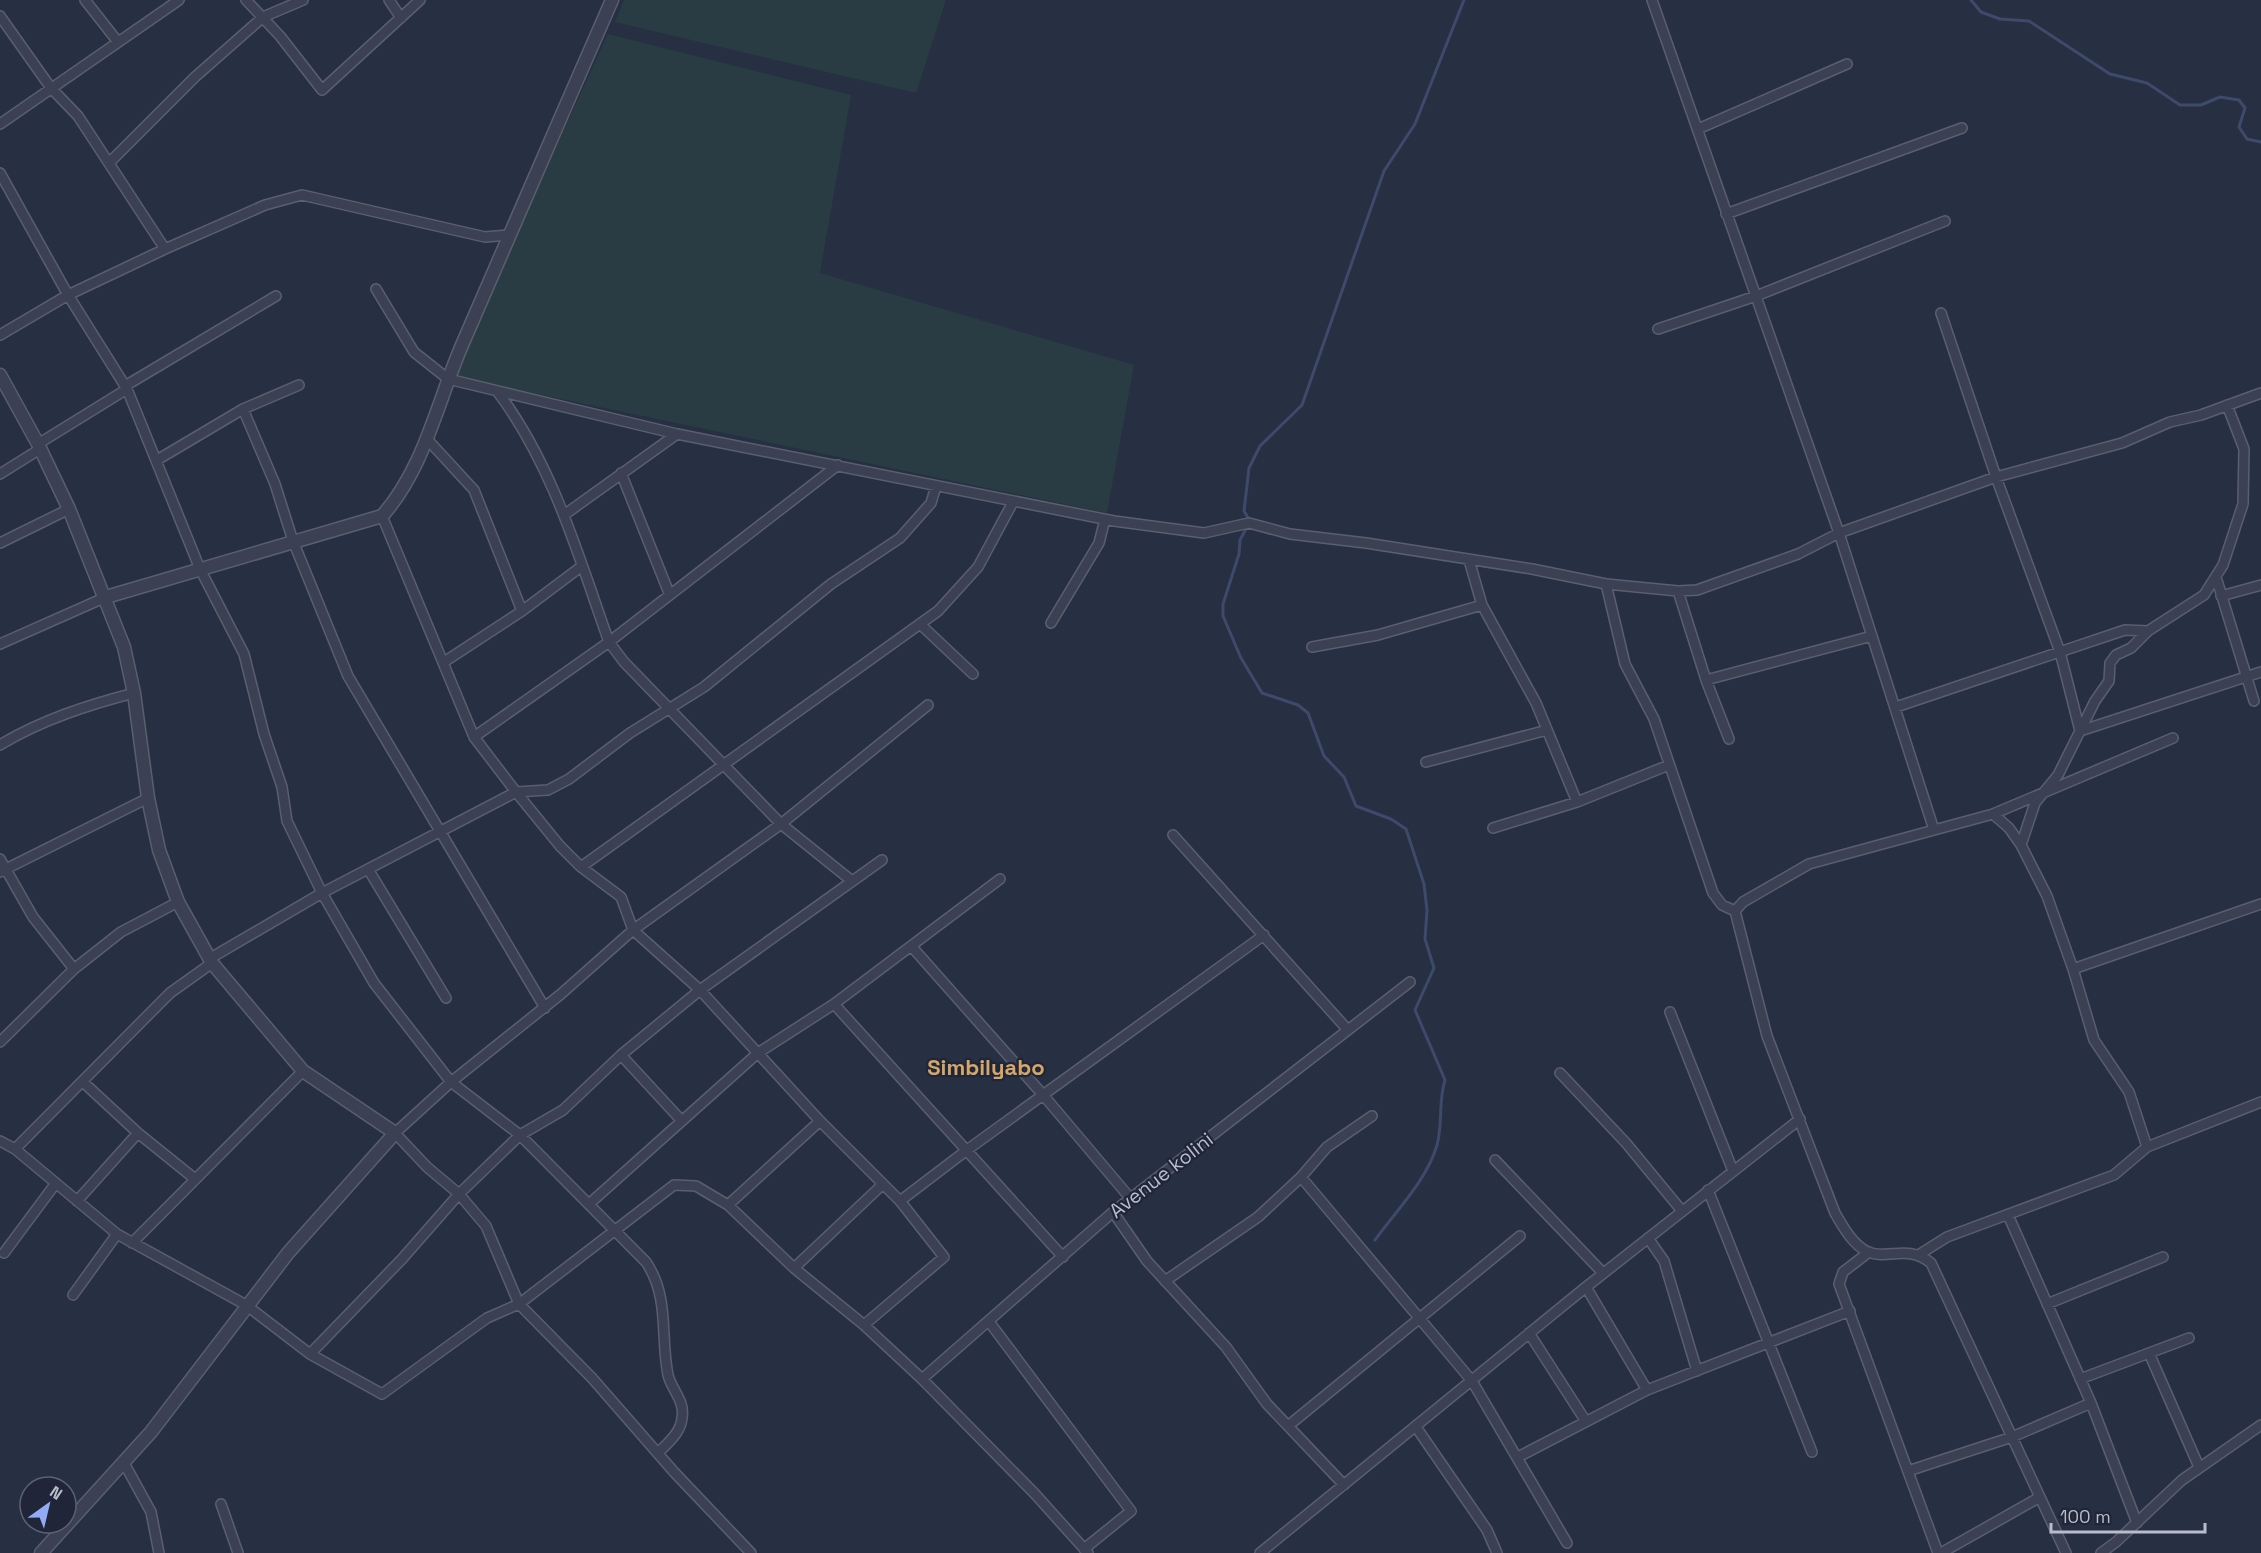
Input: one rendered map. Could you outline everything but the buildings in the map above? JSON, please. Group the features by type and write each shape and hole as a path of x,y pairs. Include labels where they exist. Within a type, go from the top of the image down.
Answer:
{"street":[{"path":"85,0 118,42"},
{"path":"0,124 179,0"},
{"path":"246,0 263,17 322,90 420,0"},
{"path":"110,162 195,77 263,17 303,0"},
{"path":"389,0 401,18"},
{"path":"0,644 106,597 382,516 401,495 427,439 448,379 508,235 612,0"},
{"path":"1652,0 1839,533 1934,830"},
{"path":"0,16 51,88 78,116 165,249"},
{"path":"1698,129 1847,64"},
{"path":"1726,214 1962,128"},
{"path":"0,173 68,295 126,387 200,569 244,654 264,734 282,787 287,821 322,893 374,983 451,1082 520,1135 646,1262 659,1285 668,1376 682,1402 682,1420 672,1440 659,1452"},
{"path":"0,335 68,295 165,249 265,205 302,195 485,237 508,235"},
{"path":"1658,329 1756,296 1945,221"},
{"path":"376,289 414,352 448,379 677,434 1105,519 1204,533 1249,523 1290,534 1366,543 1606,584 1678,591 1697,590 1798,554 1839,533 1996,477 2122,443 2170,422 2261,393"},
{"path":"0,474 126,387 276,296"},
{"path":"1941,313 1996,477 2060,652 2080,731"},
{"path":"0,375 39,446 69,509 124,647 134,693 148,798 159,850 178,902 210,962 303,1071 395,1133 427,1167 459,1194 486,1226 519,1304 751,1553"},
{"path":"157,460 243,409 300,385"},
{"path":"497,391 524,429 551,481 609,642 624,662 669,710 726,765 781,824 852,881"},
{"path":"2021,845 2035,803 2058,775 2109,681 2110,663 2116,655 2131,648 2148,631 2204,595 2223,565 2243,504 2244,449 2227,405"},
{"path":"243,409 275,484 293,541 348,676 545,1008"},
{"path":"564,515 677,434"},
{"path":"427,439 474,490 522,611"},
{"path":"474,737 609,642 669,593 838,465"},
{"path":"621,473 669,593"},
{"path":"15,1149 170,993 210,962 322,893 440,834 516,792 548,790 568,779 630,733 704,687 831,584 900,538 931,503 936,486"},
{"path":"581,867 938,611 978,567 1012,502"},
{"path":"0,543 69,509"},
{"path":"382,516 474,737 560,846 581,867 621,897 633,930 700,990 820,1121 900,1201 944,1257 864,1325"},
{"path":"1051,624 1099,543 1105,519"},
{"path":"1469,560 1482,605 1536,703 1577,802"},
{"path":"444,662 522,611 582,566"},
{"path":"2216,577 2254,701"},
{"path":"1606,584 1625,664 1654,719 1713,893 1722,905 1736,911"},
{"path":"2221,596 2261,585"},
{"path":"1678,591 1706,680 1730,739"},
{"path":"1312,647 1378,635 1482,605"},
{"path":"920,624 973,674"},
{"path":"1896,707 2126,630 2148,631"},
{"path":"1706,680 1872,636"},
{"path":"2080,731 2261,672"},
{"path":"0,745 27,729 106,700 134,693"},
{"path":"40,1553 124,1463 192,1380 246,1305 295,1245 395,1133 451,1082 545,1008 633,930 781,824 928,705"},
{"path":"1426,762 1547,730"},
{"path":"1736,911 1743,902 1809,864 1993,814 2173,738"},
{"path":"1493,828 1577,802 1669,765"},
{"path":"2,871 148,798"},
{"path":"1993,814 2009,828 2021,845 2047,896 2073,969 2094,1040 2129,1092 2147,1147"},
{"path":"1173,835 1347,1029"},
{"path":"0,859 2,871 33,917 74,969"},
{"path":"310,1354 402,1259 459,1194 520,1135 563,1110 621,1055 700,990 882,860"},
{"path":"368,869 446,998"},
{"path":"589,1204 681,1119 758,1053 834,1004 999,879"},
{"path":"0,1042 74,969 121,932 178,902"},
{"path":"2073,969 2261,904"},
{"path":"1736,911 1767,1036 1835,1214 1851,1239 1869,1252 1920,1254 1947,1237 2114,1175 2147,1147 2261,1102"},
{"path":"900,1201 1264,935"},
{"path":"912,947 1044,1096 1131,1199"},
{"name":"Avenue kolini","path":"922,1379 990,1323 1113,1212 1410,982"},
{"path":"834,1004 1063,1257"},
{"path":"1670,1012 1733,1171"},
{"path":"621,1055 681,1119"},
{"path":"132,1243 303,1071"},
{"path":"1560,1073 1626,1143 1682,1211"},
{"path":"82,1082 138,1133 195,1179"},
{"path":"1165,1281 1258,1217 1301,1177 1327,1147 1372,1116"},
{"path":"1264,1552 1603,1273 1800,1119"},
{"path":"728,1204 820,1121"},
{"path":"77,1201 138,1133"},
{"path":"0,1141 15,1149 117,1234 246,1305 310,1354 382,1394 487,1318 519,1304 674,1185 696,1186 728,1204 794,1268 864,1325 922,1379 1064,1524 1086,1551 1131,1511 990,1323"},
{"path":"1495,1160 1603,1273"},
{"path":"1301,1177 1472,1381 1567,1543"},
{"path":"4,1253 56,1184"},
{"path":"794,1268 883,1184"},
{"path":"1708,1190 1812,1452"},
{"path":"1113,1212 1146,1261 1226,1347 1267,1404 1344,1485"},
{"path":"2008,1215 2091,1403 2137,1523"},
{"path":"73,1295 117,1234"},
{"path":"1288,1426 1520,1236"},
{"path":"1648,1238 1664,1261 1697,1371"},
{"path":"1869,1252 1843,1272 1839,1284 1939,1553 2040,1497"},
{"path":"1920,1254 1931,1263 2066,1553"},
{"path":"2047,1304 2163,1257"},
{"path":"1586,1287 1647,1390"},
{"path":"1518,1457 1585,1420 1647,1390 1850,1311"},
{"path":"1529,1333 1585,1420"},
{"path":"2080,1379 2189,1338"},
{"path":"2149,1353 2199,1467"},
{"path":"1908,1471 2012,1437 2091,1403"},
{"path":"2101,1553 2199,1467 2261,1425"},
{"path":"1416,1427 1487,1530 1497,1553"},
{"path":"124,1463 151,1512 159,1553"},
{"path":"221,1504 238,1553"}],"shaded area":[{"path":"624,0 946,0 916,93 615,22"},
{"path":"608,34 851,95 820,273 1134,365 1107,513 451,376"}],"waterway":[{"path":"1250,521 1244,511 1249,468 1260,446 1302,405 1384,171 1415,124 1464,0"},
{"path":"1971,0 1981,12 2000,19 2029,21 2110,74 2147,83 2180,105 2201,105 2220,97 2239,100 2245,108 2239,127 2247,139 2261,142"},
{"path":"1247,527 1240,540 1239,554 1223,604 1223,616 1241,658 1262,693 1298,705 1308,713 1324,756 1344,777 1356,806 1391,819 1406,829 1424,884 1427,910 1425,939 1434,968 1415,1010 1445,1080 1439,1137 1432,1158 1419,1183 1375,1240"}],"district":[{"name":"Simbilyabo","path":"986,1067"}]}
